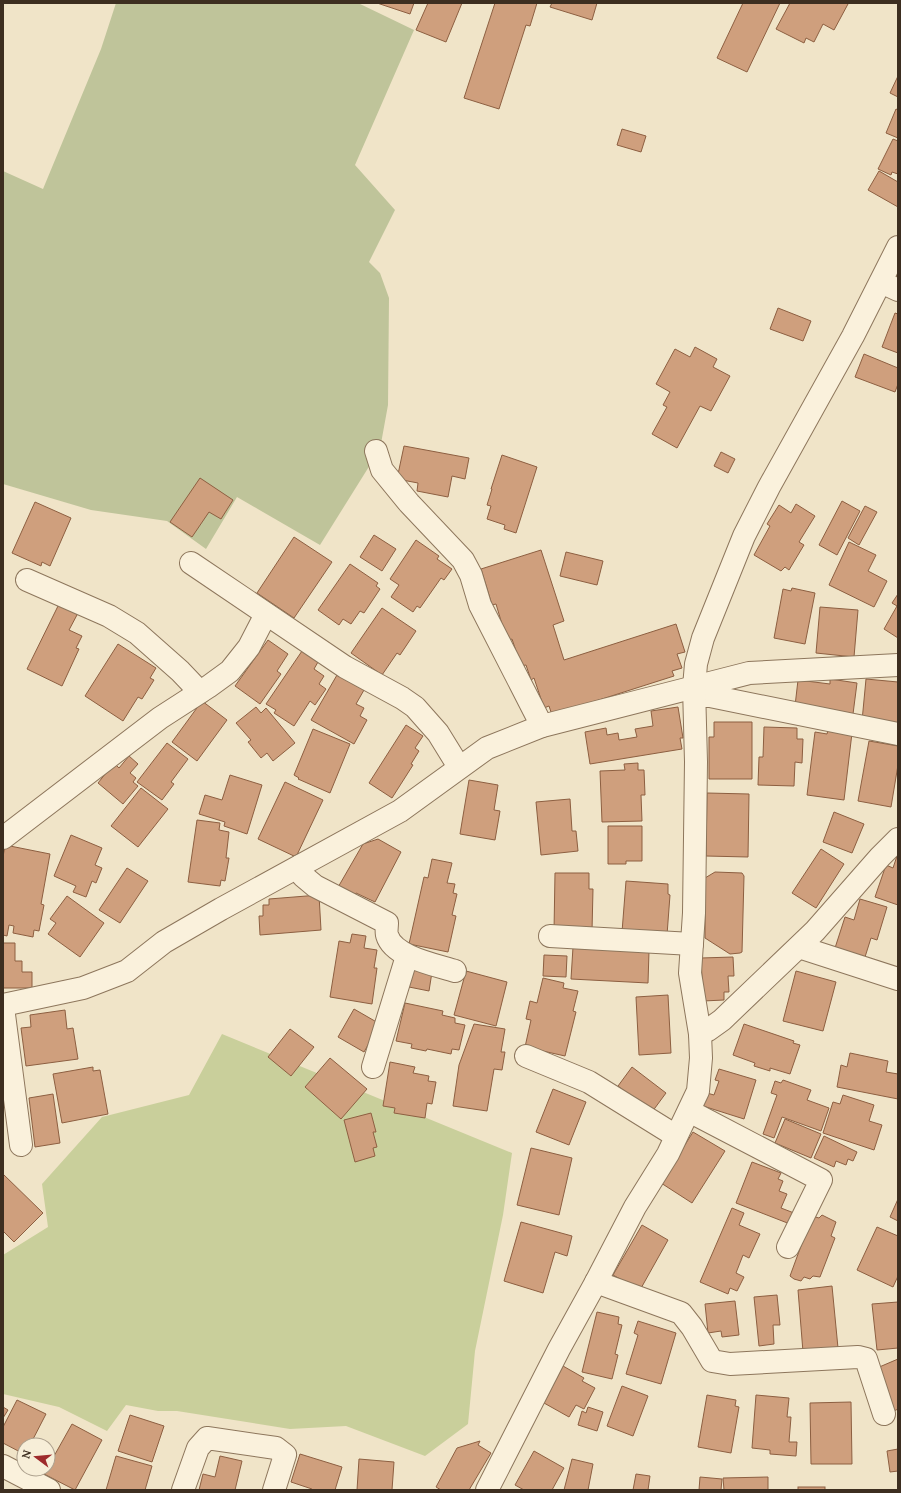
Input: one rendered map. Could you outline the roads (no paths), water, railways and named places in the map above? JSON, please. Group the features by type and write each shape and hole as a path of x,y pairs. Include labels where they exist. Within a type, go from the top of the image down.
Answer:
{"street":[{"path":"487,1490 559,1350 636,1207 668,1154 698,1091 701,1058 700,1034 690,972 694,913 696,762 694,692 696,664 703,638 744,536 769,487 812,411 890,286 898,247"},
{"path":"376,451 382,470 409,503 463,560 472,575 480,605 542,726"},
{"path":"191,563 345,667 402,698 415,707 438,733 459,767"},
{"path":"27,580 109,616 138,632 200,692"},
{"path":"3,838 160,718 230,670 249,647 266,614"},
{"path":"21,1145 3,1006 83,988 127,971 164,942 400,811 487,748 542,726 694,692 749,673 898,665"},
{"path":"694,692 898,734"},
{"path":"700,1034 722,1020 815,932 880,857 898,839"},
{"path":"300,866 303,876 315,886 387,923 387,935 392,944 407,956 455,971"},
{"path":"550,936 692,944"},
{"path":"799,947 898,979"},
{"path":"374,1067 407,956"},
{"path":"526,1056 589,1082 676,1136"},
{"path":"689,1111 821,1180 788,1247"},
{"path":"596,1282 681,1312 712,1360 717,1362 730,1364 858,1357 866,1359 884,1414"},
{"path":"183,1490 198,1448 208,1438 276,1448 285,1455 274,1490"},
{"path":"3,1466 49,1490"}]}
